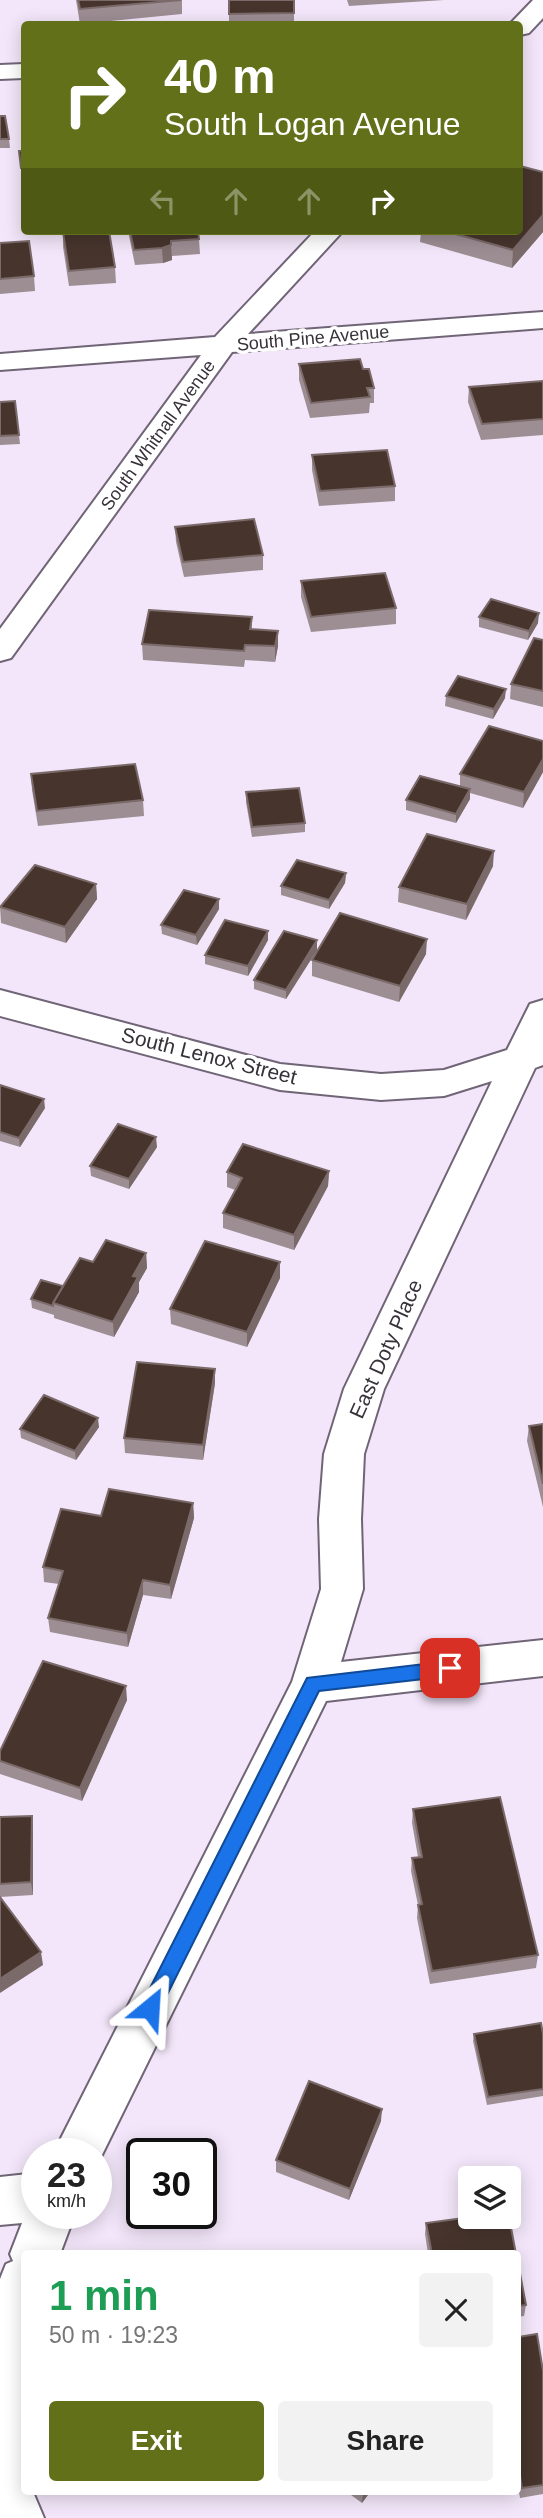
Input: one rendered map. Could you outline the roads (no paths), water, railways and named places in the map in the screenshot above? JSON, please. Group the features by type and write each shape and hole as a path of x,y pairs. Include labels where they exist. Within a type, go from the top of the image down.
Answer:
{"street":[{"path":"523,25 543,4"},
{"path":"0,72 21,71"},
{"name":"South Whitnall Avenue","path":"0,651 223,345 326,235"},
{"name":"South Pine Avenue","path":"0,362 543,320"},
{"name":"South Lenox Street","path":"0,1003 293,1078 381,1087 444,1083 532,1056"},
{"name":"East Doty Place","path":"85,2138 313,1684 342,1590 340,1519 344,1454 364,1390 532,1056 543,1013"},
{"path":"313,1684 543,1658"},
{"path":"0,2201 21,2199"},
{"path":"36,2250 44,2229"},
{"path":"0,2393 11,2319 21,2291"},
{"path":"0,2417 7,2493 18,2518"}]}
